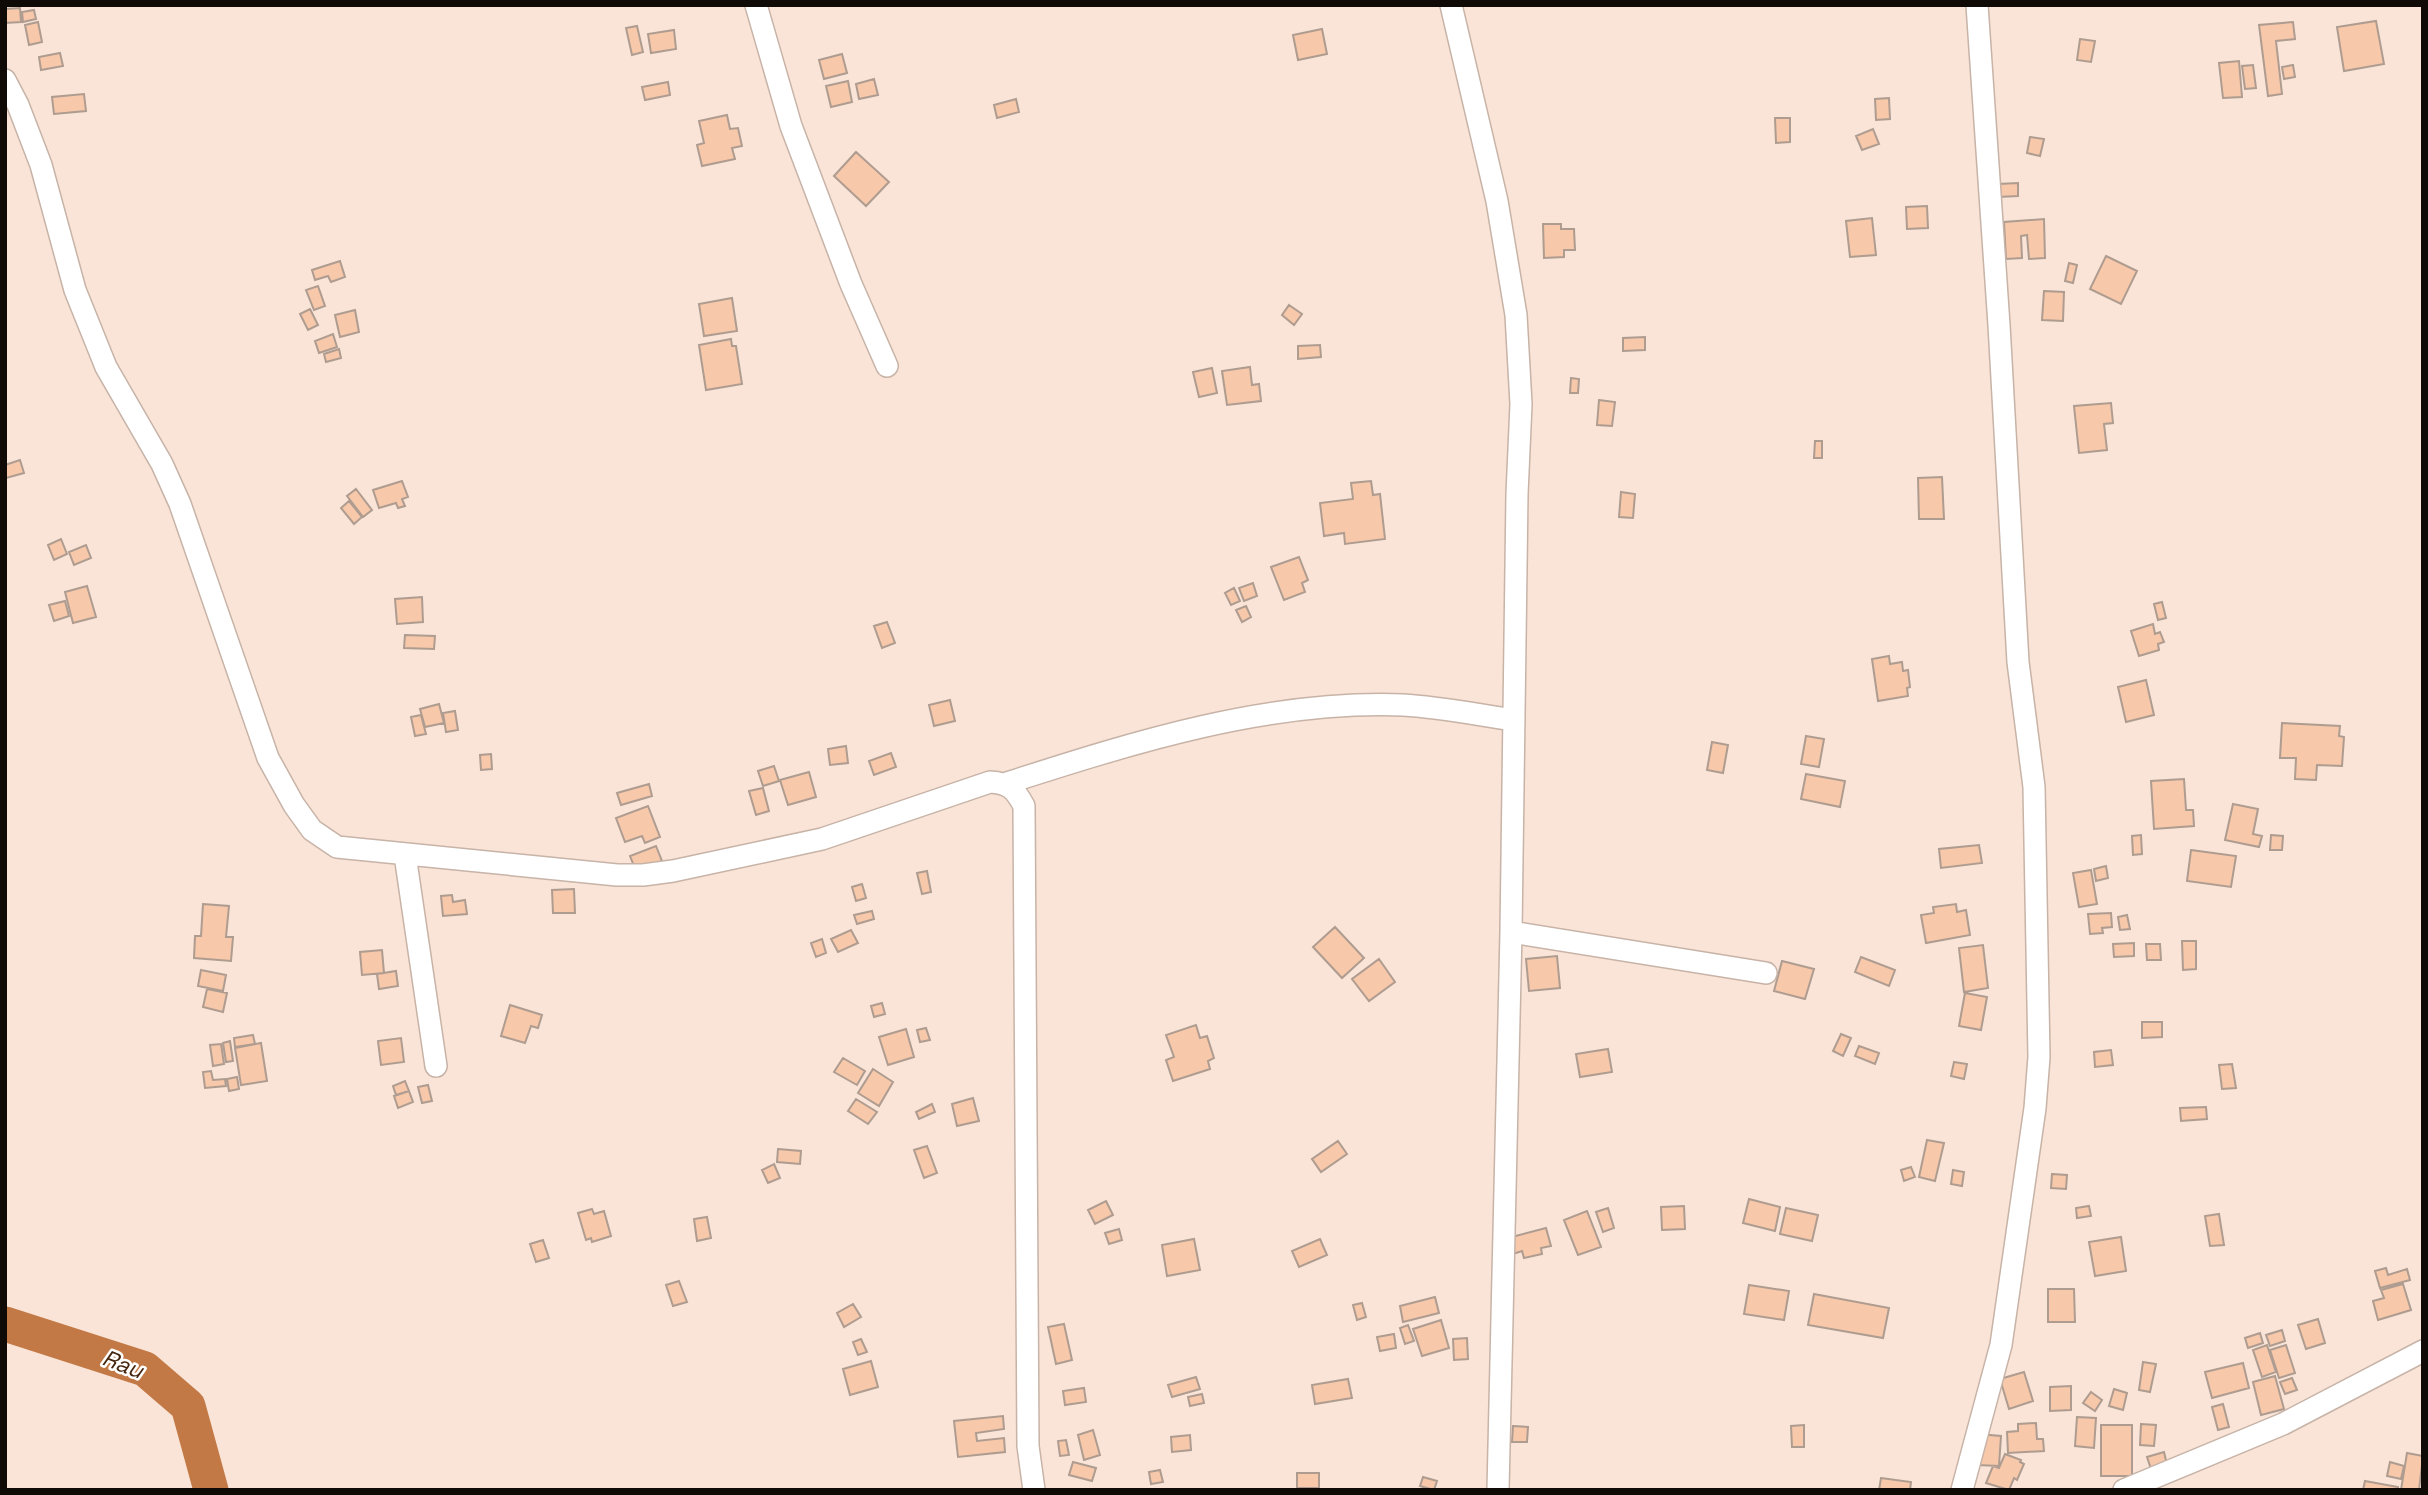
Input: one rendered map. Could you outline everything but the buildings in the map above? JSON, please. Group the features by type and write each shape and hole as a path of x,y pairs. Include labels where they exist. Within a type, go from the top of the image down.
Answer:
{"street":[{"path":"756,5 795,138 851,284 887,366"},
{"path":"1451,5 1497,201 1516,315 1521,404 1498,1490"},
{"path":"1962,1490 2001,1345 2035,1108 2039,1057 2034,787 2018,663 1977,5"},
{"path":"5,80 18,105 41,165 75,290 106,367 162,464 180,504 268,758 294,805 312,830 337,847 617,875 663,873 822,839 990,782 1007,783 1136,742 1261,715 1344,706 1405,705 1514,720"},
{"path":"1007,783 1024,806 1028,1446 1034,1490"},
{"path":"405,855 436,1066"},
{"path":"1511,932 1766,972"},
{"path":"2124,1490 2283,1424 2423,1351"}],"waterway":[{"name":"Rau","path":"5,1324 145,1369 188,1406 211,1490"}]}
